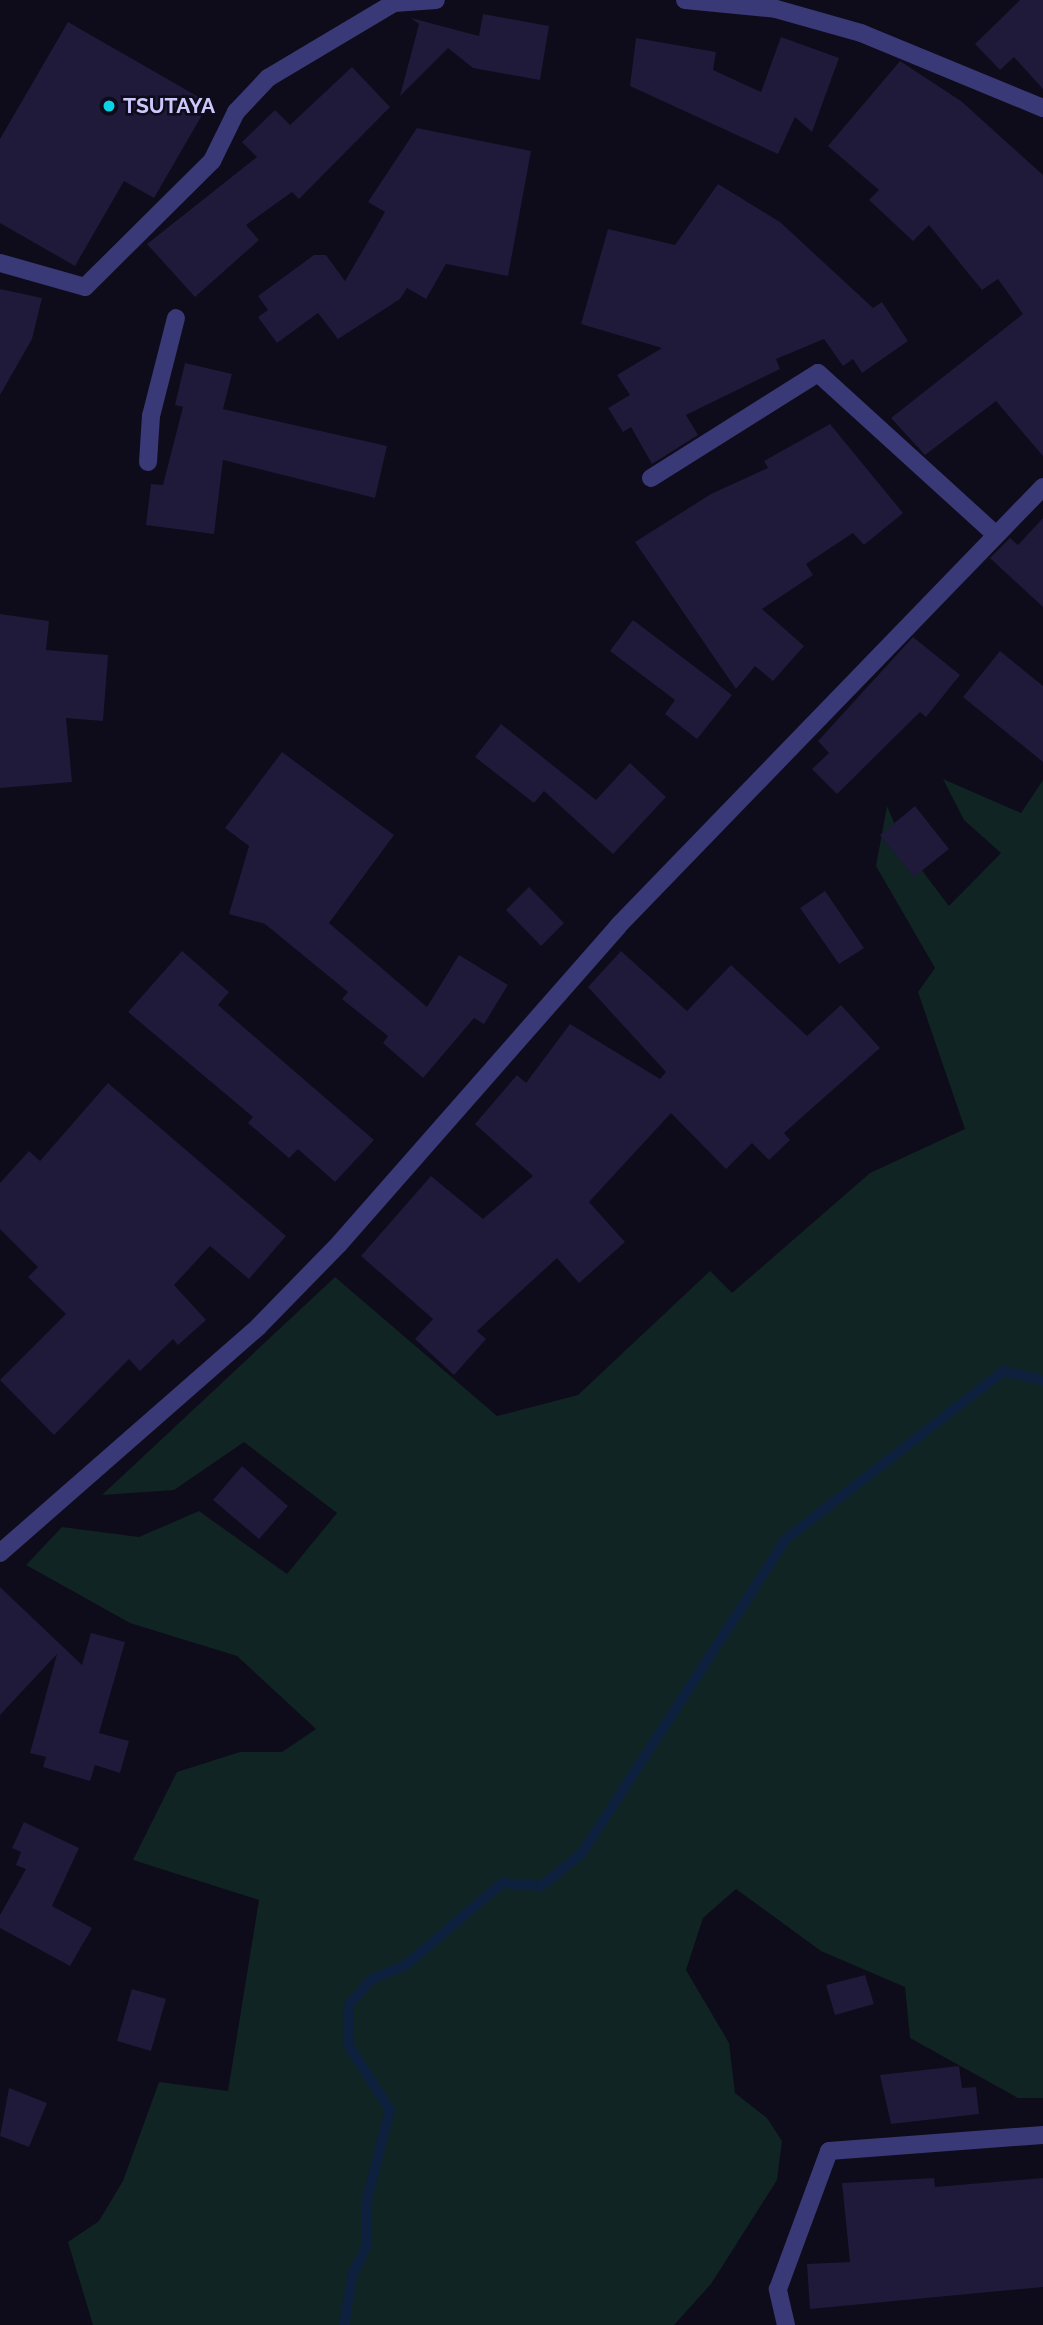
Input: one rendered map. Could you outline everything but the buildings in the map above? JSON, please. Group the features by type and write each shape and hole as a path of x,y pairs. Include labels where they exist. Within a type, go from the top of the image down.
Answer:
{"street":[{"path":"0,262 85,287 212,161 236,112 268,78 394,3 436,0"},
{"path":"685,0 778,4 861,33 1043,108"},
{"path":"148,462 151,416 176,318"},
{"path":"651,478 818,373 995,534"},
{"path":"0,1553 259,1325 339,1244 618,926 995,534 1043,488"},
{"path":"786,2325 778,2289 829,2151 1043,2135"}],"green space":[{"path":"943,779 1021,813 1043,780 1043,2098 1018,2098 910,2038 905,1987 821,1951 736,1889 703,1918 686,1970 729,2043 735,2093 767,2118 782,2141 777,2180 711,2284 674,2325 93,2325 68,2242 99,2221 123,2181 159,2082 228,2091 259,1900 133,1860 177,1772 240,1752 282,1752 316,1729 237,1656 130,1623 26,1565 62,1527 139,1537 199,1511 287,1574 337,1513 244,1442 174,1490 102,1495 335,1277 497,1416 578,1395 710,1271 732,1293 870,1173 965,1129 918,992 935,968 876,866 887,806 905,848 949,906 1001,853 964,820"}],"waterway":[{"path":"344,2325 353,2273 367,2245 367,2200 390,2110 348,2044 349,2005 372,1979 406,1965 502,1883 541,1886 582,1853 786,1539 1003,1371 1043,1380"}],"place":[{"name":"TSUTAYA","path":"109,106"}]}
